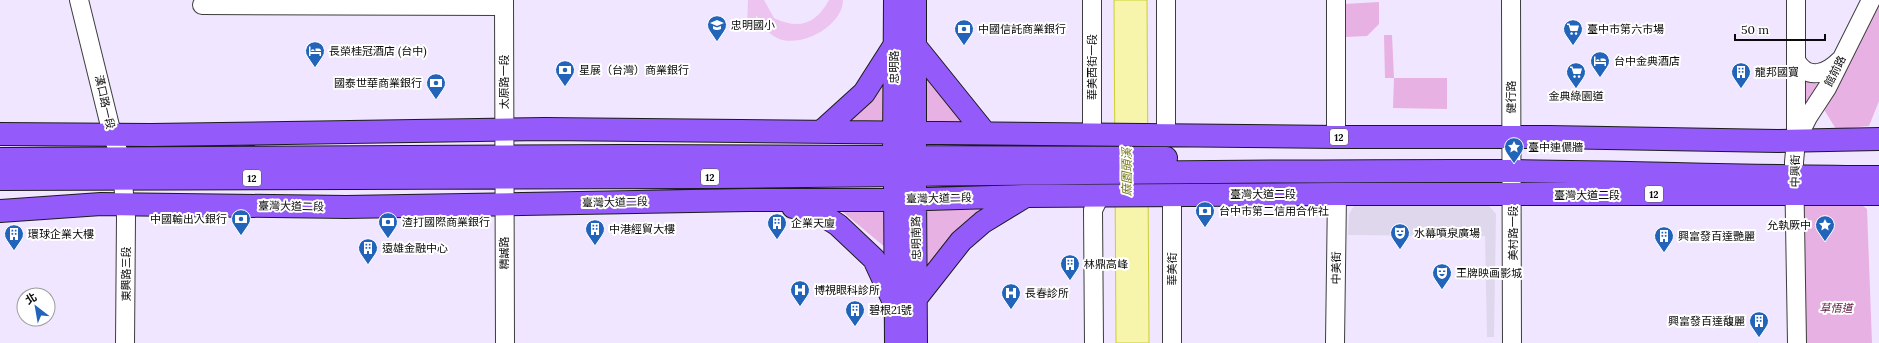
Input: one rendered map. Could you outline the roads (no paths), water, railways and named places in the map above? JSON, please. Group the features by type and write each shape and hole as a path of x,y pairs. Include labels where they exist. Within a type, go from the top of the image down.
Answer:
{"main road":[{"name":"忠明路","path":"895,0 905,46"},
{"name":"忠明路","path":"904,133 905,46 915,0"},
{"path":"821,132 864,93 905,46 985,133"},
{"name":"12","path":"0,134 151,135 504,130 1336,137 1512,137 1796,141 1879,139"},
{"name":"忠明南路","path":"896,343 896,306 905,199 904,133"},
{"name":"臺灣大道二段","path":"0,179 123,169 504,166 623,156 905,165 1512,165 1795,178 1879,194"},
{"name":"臺灣大道二段","path":"0,159 123,169"},
{"name":"臺灣大道二段","path":"1795,178 1879,163"},
{"name":"臺灣大道二段","path":"0,211 101,204 354,207 1025,196 1337,194 1513,195 1795,178 1879,177"},
{"path":"917,297 961,241 983,222 1025,196"},
{"name":"忠明南路","path":"905,199 917,297 916,343"},
{"path":"748,200 816,211 838,225 874,259 896,306"}],"street":[{"name":"漢口路一段","path":"80,0 112,134 123,169 125,205"},
{"name":"華美西街一段","path":"1092,0 1092,134"},
{"path":"1166,0 1166,135"},
{"path":"1336,0 1336,137"},
{"name":"健行路","path":"1511,0 1513,195"},
{"name":"中興街","path":"1796,0 1797,62 1795,178 1797,343"},
{"name":"館前路","path":"1796,141 1808,117 1827,88 1871,0"},
{"path":"202,5 274,3 504,3"},
{"name":"太原路一段","path":"504,3 504,166"},
{"path":"1797,62 1801,69 1807,72 1818,73 1830,70 1842,58"},
{"name":"精誠路","path":"504,166 505,343"},
{"name":"中美街","path":"1335,343 1337,194"},
{"name":"華美街","path":"1172,195 1172,343"},
{"name":"美村路一段","path":"1512,343 1513,195"},
{"path":"1094,343 1093,210 1100,196"},
{"name":"東興路三段","path":"125,205 125,343"}],"water":[{"name":"麻園頭溪","path":"1114,0 1147,0 1149,343 1116,343"}],"place":[{"name":"忠明國小","path":"717,42"},
{"name":"中國信託商業銀行","path":"964,46"},
{"name":"臺中市第六市場","path":"1573,46"},
{"name":"長榮桂冠酒店 (台中)","path":"315,68"},
{"name":"台中金典酒店","path":"1600,78"},
{"name":"星展（台灣）商業銀行","path":"565,87"},
{"name":"金典綠園道","path":"1576,89"},
{"name":"龍邦國寶","path":"1741,89"},
{"name":"國泰世華商業銀行","path":"436,100"},
{"name":"臺中連儂牆","path":"1514,164"},
{"name":"台中市第二信用合作社","path":"1205,228"},
{"name":"中國輸出入銀行","path":"241,236"},
{"name":"渣打國際商業銀行","path":"388,239"},
{"name":"企業天廈","path":"777,240"},
{"name":"允執厥中","path":"1825,242"},
{"name":"中港經貿大樓","path":"595,246"},
{"name":"水幕噴泉廣場","path":"1400,250"},
{"name":"環球企業大樓","path":"14,251"},
{"name":"興富發百達艷麗","path":"1664,253"},
{"name":"遠雄金融中心","path":"368,265"},
{"name":"林鼎高峰","path":"1070,281"},
{"name":"王牌映画影城","path":"1442,290"},
{"name":"博視眼科診所","path":"800,307"},
{"name":"長春診所","path":"1011,310"},
{"name":"碧根21號","path":"855,327"},
{"name":"興富發百達馥麗","path":"1759,338"}],"park label":[{"name":"草悟道","path":"1836,308"}]}
